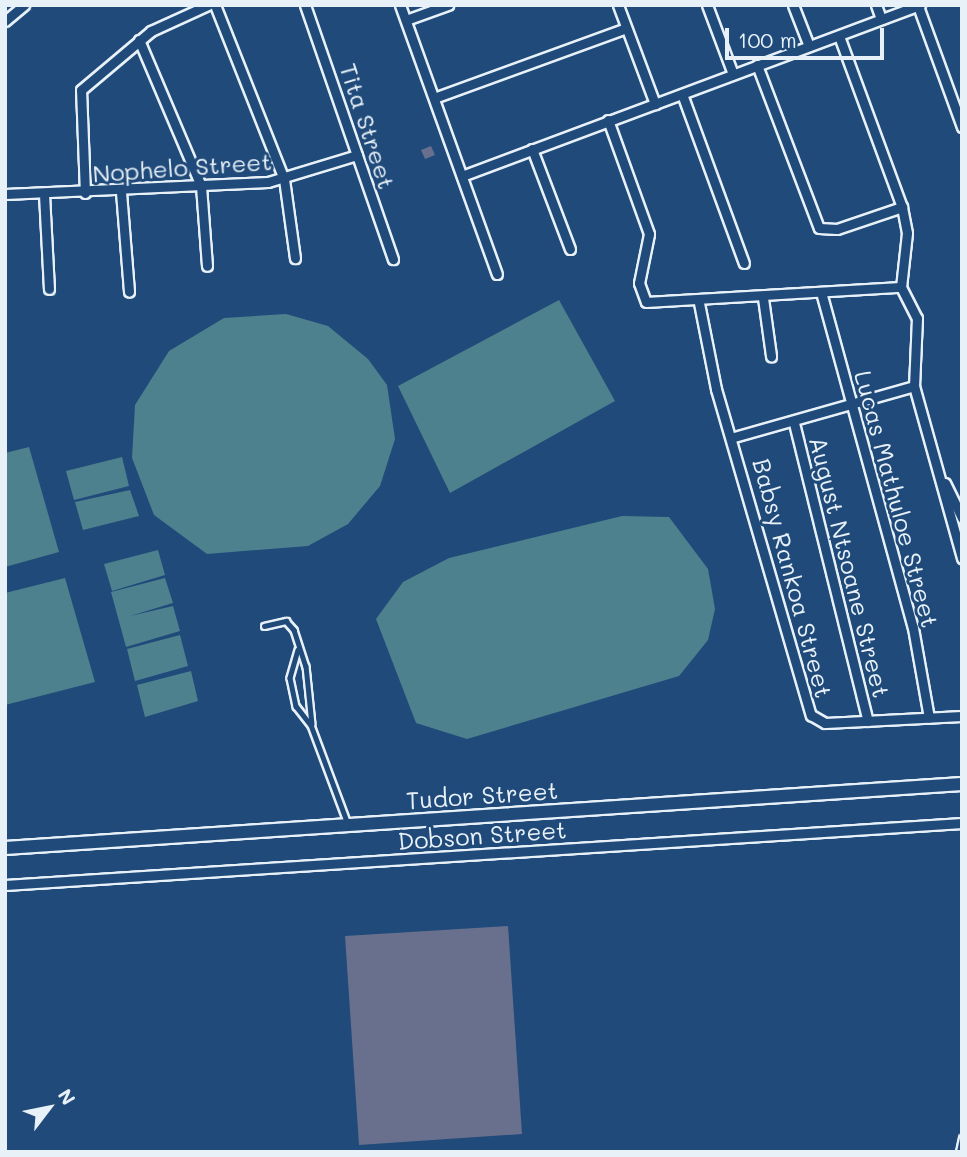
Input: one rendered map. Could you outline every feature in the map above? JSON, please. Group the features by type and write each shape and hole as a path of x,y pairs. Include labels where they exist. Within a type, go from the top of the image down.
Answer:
{"street":[{"path":"5,21 24,5"},
{"path":"85,193 78,97 139,40 208,5"},
{"path":"215,5 284,179 296,258"},
{"name":"Tita Street","path":"305,5 393,259"},
{"path":"400,5 497,274"},
{"path":"406,20 448,5"},
{"path":"618,5 655,103"},
{"path":"707,5 733,74"},
{"path":"793,5 808,46"},
{"path":"876,5 881,19"},
{"path":"462,176 919,6 962,127"},
{"path":"434,98 626,28"},
{"path":"839,36 902,206 907,233 901,288 917,318 914,386 962,558"},
{"path":"139,40 201,186 207,266"},
{"path":"757,65 819,228 837,229 902,206"},
{"path":"682,94 744,263"},
{"path":"608,120 649,234 639,283 650,304 699,303 901,288"},
{"path":"532,149 570,248"},
{"name":"Nophelo Street","path":"5,194 121,192 284,179 357,155"},
{"path":"121,192 129,292"},
{"path":"44,194 49,289"},
{"name":"Lucas Mathuloe Street","path":"821,292 913,628 929,718"},
{"path":"763,298 771,356"},
{"name":"Babsy Rankoa Street","path":"699,303 716,389 734,437 811,715 825,723 962,716"},
{"path":"734,437 794,423 914,386"},
{"name":"August Ntsoane Street","path":"794,423 868,721"},
{"path":"937,469 962,518"},
{"name":"Tudor Street","path":"5,848 962,784"},
{"name":"Dobson Street","path":"5,885 962,823"}],"lane":[{"path":"264,626 286,621 306,666 311,725 348,825"},
{"path":"298,650 290,678 296,706 311,725"},
{"path":"959,1152 962,1138"}],"green space":[{"path":"559,300 615,401 450,493 398,386"},
{"path":"286,314 328,326 368,359 387,385 395,439 380,486 348,524 308,546 207,554 154,515 132,458 135,405 169,351 224,318"},
{"path":"29,447 59,552 5,567 5,453"},
{"path":"122,457 129,486 74,500 66,471"},
{"path":"130,490 139,516 83,530 75,502"},
{"path":"622,516 669,517 708,569 715,609 708,640 679,676 467,739 416,723 376,619 403,582 449,558"},
{"path":"158,550 165,575 112,591 104,564"},
{"path":"65,578 95,682 5,705 5,593"},
{"path":"165,578 173,603 130,616 173,606 180,631 126,647 111,592"},
{"path":"180,635 188,666 135,681 127,649"},
{"path":"191,671 198,701 145,717 137,685"}],"building":[{"path":"431,146 435,155 425,159 421,150"},
{"path":"508,926 522,1134 359,1145 345,936"}]}
